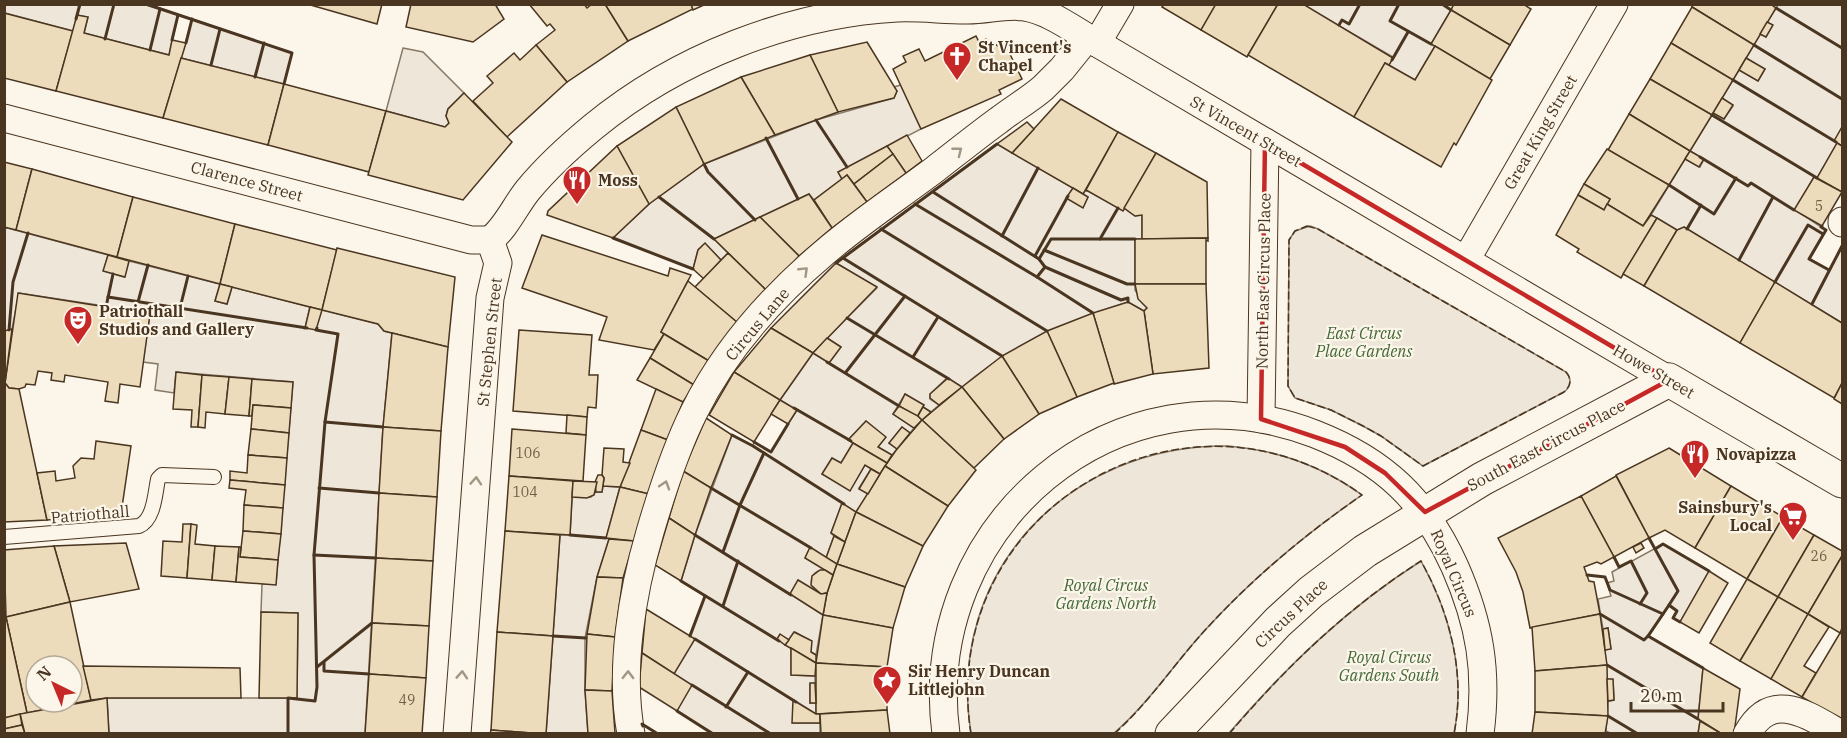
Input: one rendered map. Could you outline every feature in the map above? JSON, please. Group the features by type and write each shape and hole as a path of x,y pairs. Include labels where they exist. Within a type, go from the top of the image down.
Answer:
{"street":[{"name":"Circus Lane","path":"631,734 627,689 630,638 633,608 645,550 658,505 679,448 694,412 721,367 763,313 825,251 1043,88 1092,41 1120,4"},
{"name":"Great King Street","path":"1466,260 1614,4"},
{"name":"St Vincent Street","path":"1024,6 1050,17 1092,41 1466,260"},
{"path":"490,240 500,231 539,177 595,126 654,84 791,15 837,16 888,9 966,10 1024,6"},
{"name":"Clarence Street","path":"4,118 471,240 490,240"},
{"name":"North East Circus Place","path":"1262,419 1265,142"},
{"name":"St Stephen Street","path":"458,734 490,298 498,263 490,240"},
{"name":"Howe Street","path":"1466,260 1842,481"},
{"name":"South East Circus Place","path":"1425,512 1482,479 1669,380"},
{"name":"Royal Circus","path":"946,734 943,674 954,613 978,556 1003,520 1038,483 1077,455 1097,444 1139,427 1164,421 1208,416 1262,419 1302,429 1345,447 1405,490 1425,512 1450,557 1477,627 1484,675 1480,734"},
{"name":"Circus Place","path":"1172,734 1278,622 1311,592 1365,551 1425,512"},
{"path":"1747,734 1756,721 1764,715 1785,708 1801,711 1841,734"}],"lane":[{"name":"Patriothall","path":"4,537 139,526 145,524 149,517 158,479 162,475 214,477"}],"highlighted area":[{"path":"1265,142 1669,380 1425,512 1385,473 1345,447 1261,419"}],"green space":[{"path":"4,5 146,5 178,15 169,55 84,33 88,17 77,15 73,31 5,13"},
{"path":"1303,5 1454,5 1431,44 1435,46 1415,80 1389,65 1393,57"},
{"path":"1778,5 1842,5 1842,127 1835,141 1837,143 1795,210 1826,230 1810,259 1829,270 1842,246 1842,323 1684,227 1677,230 1651,215 1685,159 1700,167 1704,159 1690,151 1713,113 1724,119 1733,106 1722,98 1739,70 1758,81 1765,69 1746,58 1760,34 1766,37 1772,25 1767,22"},
{"path":"192,19 292,53 284,84 181,58"},
{"path":"403,48 423,52 464,93 448,109 446,116 449,123 445,127 386,111"},
{"path":"901,85 921,129 838,172 842,179 814,200 809,194 714,239 728,253 721,260 705,244 698,250 693,269 613,238 649,204 704,164 816,120 894,98 897,91 894,87"},
{"path":"997,144 1073,188 1067,198 1083,207 1088,197 1083,194 1086,190 1123,210 1124,208 1135,216 1142,215 1142,239 1135,239 1135,290 1147,308 1144,311 1128,302 1061,326 1020,346 962,387 947,378 930,394 930,399 939,405 931,412 905,394 893,414 914,428 910,433 902,427 889,443 897,449 892,455 878,447 885,437 866,421 849,439 853,443 841,463 832,458 822,474 850,490 865,465 871,469 859,488 868,494 856,512 842,504 831,533 834,536 826,558 810,548 805,558 825,570 813,576 814,590 798,580 790,594 823,615 816,655 811,652 811,641 795,632 789,640 780,635 777,639 791,648 791,675 815,676 815,683 810,684 810,703 816,703 816,714 794,700 793,723 820,723 820,733 713,733 677,711 674,674 705,596 681,581 695,535 732,435 753,446 754,442 771,452 797,410 780,400 813,353 829,363 841,347 827,338 877,288 836,263"},
{"name":"East Circus Place Gardens","path":"1310,226 1566,372 1570,380 1568,388 1423,466 1363,426 1331,410 1295,398 1288,386 1289,240 1295,231"},
{"path":"4,227 108,255 104,271 124,277 129,261 220,284 215,301 227,304 232,287 310,307 305,328 322,310 378,324 384,331 392,333 383,427 365,733 109,733 107,698 297,698 298,613 261,612 262,584 276,584 293,382 176,372 174,393 155,390 158,364 143,362 150,313 19,293 12,329 5,331"},
{"name":"Royal Circus Gardens North","path":"1228,446 1264,451 1298,461 1331,476 1362,495 1301,540 1262,573 1196,640 1151,695 1114,733 971,733 968,674 978,620 999,571 1030,528 1070,493 1117,467 1170,451"},
{"path":"603,486 620,487 606,538 609,539 597,577 585,638 588,733 546,734 560,535 570,535 572,497 591,497 596,492 602,492"},
{"path":"1663,544 1709,571 1680,622 1673,618 1677,611 1669,606 1649,636 1703,668 1698,733 1612,734 1606,731 1608,701 1614,700 1613,680 1607,679 1605,650 1611,649 1608,628 1603,629 1598,599 1611,596 1607,583 1614,581 1612,572"},
{"name":"Royal Circus Gardens South","path":"1421,561 1440,602 1453,644 1458,689 1454,733 1229,733 1295,662 1319,640 1368,598"}],"building":[{"path":"307,4 382,4 377,24"},
{"path":"411,4 495,4 504,19 473,42 406,27"},
{"path":"529,4 584,4 587,8 592,4 605,4 628,41 567,82 536,45 555,30 550,24 547,26"},
{"path":"605,4 691,4 693,9 628,41"},
{"path":"691,4 706,4 693,10"},
{"path":"1164,4 1216,4 1201,30 1162,7"},
{"path":"1216,4 1278,4 1247,57 1201,30"},
{"path":"1278,4 1303,4 1393,58 1389,65 1385,63 1354,117 1248,55"},
{"path":"1454,4 1523,4 1531,9 1510,45 1451,10"},
{"path":"1693,4 1770,4 1776,8 1754,45 1692,7"},
{"path":"1692,7 1754,45 1733,80 1671,43"},
{"path":"1451,10 1510,45 1490,79 1431,44"},
{"path":"4,13 73,31 56,91 4,78"},
{"path":"77,15 88,17 84,33 169,55 172,40 186,43 163,118 56,91"},
{"path":"1767,22 1773,25 1766,37 1760,34"},
{"name":"St Vincent's Chapel","path":"976,36 979,42 986,39 1000,47 1002,51 1007,48 1022,79 999,90 1001,94 921,129 893,69 906,62 903,56 919,49 925,61"},
{"path":"867,42 897,91 894,98 838,112 810,55"},
{"path":"1671,43 1733,80 1712,115 1650,79"},
{"path":"536,45 567,82 507,137 473,101 493,83 487,76 514,53 520,60"},
{"path":"1435,46 1492,80 1456,145 1454,143 1441,167 1354,117 1385,63 1415,80"},
{"path":"810,55 838,112 775,135 741,77"},
{"path":"181,58 284,84 268,145 163,118"},
{"path":"1746,58 1765,69 1758,81 1739,70"},
{"path":"741,77 775,135 704,164 676,107"},
{"path":"1650,79 1712,115 1690,151 1629,114"},
{"path":"284,84 386,111 369,172 268,145"},
{"path":"464,93 512,142 463,200 368,175 386,111 445,127 449,123 446,116 448,109"},
{"path":"1722,98 1733,105 1724,119 1713,113"},
{"path":"1061,99 1118,132 1083,194 1012,153"},
{"path":"676,107 704,164 649,204 617,146"},
{"path":"1629,114 1690,151 1669,185 1608,150"},
{"path":"1027,122 1034,129 1012,153 997,144"},
{"path":"1842,127 1842,146 1834,141"},
{"path":"1118,132 1156,153 1123,211 1086,190"},
{"path":"907,135 922,161 906,173 887,146"},
{"path":"1837,143 1842,146 1842,192 1817,178"},
{"path":"617,146 649,204 613,238 547,215 548,211"},
{"path":"887,146 893,154 854,184 847,175 842,179 838,172"},
{"path":"1607,149 1669,185 1643,226 1607,204 1610,199 1584,184"},
{"path":"1690,151 1704,159 1699,167 1685,159"},
{"path":"1156,153 1207,182 1208,238 1142,239 1142,215 1135,216 1124,208"},
{"path":"893,154 906,173 867,202 854,184"},
{"path":"4,162 32,169 16,230 4,227"},
{"path":"32,169 133,197 117,257 16,230"},
{"path":"847,175 867,202 832,228 814,200"},
{"path":"1814,177 1842,192 1822,226 1794,210"},
{"path":"1584,184 1610,199 1604,210 1578,195"},
{"path":"1073,188 1088,197 1083,208 1066,198"},
{"path":"809,194 832,228 799,256 760,217"},
{"path":"1578,195 1604,210 1607,204 1643,226 1651,215 1657,218 1621,278 1577,252 1579,249 1556,235"},
{"path":"133,197 235,224 220,284 117,257"},
{"path":"760,217 799,256 767,291 714,239"},
{"path":"1657,218 1677,230 1644,286 1623,274"},
{"path":"235,224 337,250 322,310 220,284"},
{"path":"1684,227 1775,282 1740,343 1644,286 1677,230"},
{"path":"542,235 668,276 670,268 691,275 661,332 664,334 654,350 599,340 607,317 522,288"},
{"path":"1208,238 1208,241 1206,240 1206,284 1135,284 1135,239"},
{"path":"705,243 721,260 704,279 693,269 698,250"},
{"path":"337,248 455,277 448,347 384,331 378,324 322,310"},
{"path":"728,253 767,291 738,323 695,287"},
{"path":"108,255 129,261 125,277 103,271"},
{"path":"836,263 877,287 813,353 771,328"},
{"path":"688,281 738,323 709,361 661,332"},
{"path":"1775,282 1842,323 1842,383 1834,398 1740,343"},
{"path":"220,284 232,287 227,304 215,301"},
{"path":"1135,284 1206,284 1209,368 1153,374 1144,311 1147,308 1138,299"},
{"name":"Patriothall Studios and Gallery","path":"18,293 150,314 140,387 120,384 118,403 105,401 108,382 65,375 64,382 51,380 52,373 38,371 35,385 26,384 25,387 19,389 9,388 5,383"},
{"path":"1128,302 1144,311 1153,374 1114,384 1093,313"},
{"path":"310,307 322,310 316,330 305,328"},
{"path":"1093,313 1114,383 1077,397 1047,331"},
{"path":"771,328 813,353 780,400 734,372"},
{"path":"12,329 5,383 9,388 19,389 47,520 4,522 4,331"},
{"path":"519,330 592,335 589,375 598,375 596,408 588,407 587,417 513,411"},
{"path":"1047,331 1077,397 1039,414 1002,356"},
{"path":"392,333 448,347 441,431 383,427"},
{"path":"664,334 709,361 694,385 650,358"},
{"path":"827,338 841,347 829,363 813,353"},
{"path":"1002,356 1039,414 1004,439 962,387"},
{"path":"650,358 694,385 683,402 637,380"},
{"path":"176,372 202,375 198,427 191,427 192,410 173,409"},
{"path":"734,372 780,400 754,442 709,415"},
{"path":"202,375 229,377 225,414 206,412 205,428 198,427"},
{"path":"229,377 252,379 249,416 225,414"},
{"path":"948,378 962,387 939,405 930,398 930,394"},
{"path":"252,379 293,382 291,408 253,405 252,416 249,416"},
{"path":"1842,383 1842,404 1834,399"},
{"path":"962,387 1004,439 974,468 922,420"},
{"path":"656,389 683,402 668,440 641,430"},
{"path":"905,394 924,405 917,417 899,406"},
{"path":"780,400 797,410 788,424 771,414"},
{"path":"253,405 291,408 289,433 251,429"},
{"path":"899,406 922,420 914,428 893,414"},
{"path":"923,407 931,412 922,420 918,416"},
{"path":"567,415 587,417 586,435 566,433"},
{"path":"706,418 732,435 711,488 683,471"},
{"path":"922,420 976,470 948,506 885,466"},
{"path":"866,421 886,437 878,447 892,455 887,463 848,440"},
{"path":"383,427 441,431 437,497 379,493"},
{"path":"902,427 910,433 897,449 889,443"},
{"path":"251,429 289,433 287,458 248,455"},
{"path":"512,429 586,435 583,481 509,476"},
{"path":"641,430 668,440 649,494 620,487"},
{"path":"96,441 131,446 121,514 47,520 37,473 55,471 56,481 75,478 73,466 81,458 94,459"},
{"path":"853,443 887,463 880,474 865,465 850,491 822,474 832,458 841,463"},
{"path":"604,448 624,449 623,462 630,463 620,487 603,486"},
{"path":"1669,448 1731,486 1695,548 1665,530 1649,538 1616,475"},
{"path":"248,455 287,458 285,485 230,480 230,471 247,473"},
{"path":"885,466 948,506 923,546 856,512"},
{"path":"871,469 880,474 868,494 859,489"},
{"path":"683,471 711,488 695,535 669,518"},
{"path":"598,475 604,478 602,492 596,492 595,482"},
{"path":"509,476 573,481 570,535 505,531"},
{"path":"1616,476 1649,538 1614,557 1581,496"},
{"path":"230,480 285,485 283,508 244,505 246,490 229,488"},
{"path":"573,481 597,482 594,495 587,498 572,497"},
{"path":"1731,486 1783,517 1747,579 1695,548"},
{"path":"620,487 649,494 634,541 606,538"},
{"path":"379,493 437,497 433,561 376,558"},
{"path":"1581,496 1614,557 1601,564 1597,562 1584,567 1589,581 1594,582 1600,614 1530,628 1523,592 1516,572 1498,538"},
{"path":"842,503 856,512 845,542 831,533"},
{"path":"244,505 283,508 281,534 243,531"},
{"path":"856,512 923,546 905,587 837,564"},
{"path":"1783,517 1814,535 1778,597 1747,579"},
{"path":"669,518 695,535 681,581 655,565"},
{"path":"183,524 191,524 187,578 161,576 163,541 182,542"},
{"path":"191,524 197,525 195,544 215,546 212,580 187,578"},
{"path":"243,531 281,534 278,560 240,557"},
{"path":"505,531 560,535 553,636 497,632"},
{"path":"1814,535 1842,551 1842,556 1808,614 1778,597"},
{"path":"834,536 845,542 837,564 826,558"},
{"path":"609,539 634,541 623,578 597,577"},
{"path":"126,543 139,589 70,602 54,546"},
{"path":"1641,543 1644,548 1636,553 1633,547"},
{"path":"54,546 70,602 6,617 4,550"},
{"path":"215,546 239,547 236,582 212,580"},
{"path":"239,547 241,547 240,557 278,560 276,585 236,582"},
{"path":"810,547 837,564 833,575 805,558"},
{"path":"1842,556 1842,628 1840,633 1808,614"},
{"path":"376,558 433,561 429,626 372,623"},
{"path":"837,564 905,587 893,628 823,615 827,593"},
{"path":"820,570 833,575 827,593 821,594 811,585 812,576"},
{"path":"1709,571 1728,583 1699,633 1680,622"},
{"path":"597,577 623,578 615,637 587,634"},
{"path":"1747,579 1778,597 1740,661 1710,643"},
{"path":"798,580 821,594 827,593 823,615 790,594"},
{"path":"1778,597 1808,614 1771,679 1740,661"},
{"path":"70,602 81,654 24,654 24,699 6,617"},
{"path":"646,609 695,639 674,674 642,653"},
{"path":"261,612 298,613 297,698 259,698"},
{"path":"1600,614 1607,665 1535,671 1532,627"},
{"path":"1808,614 1829,627 1804,666 1816,673 1802,697 1771,679"},
{"path":"823,615 893,628 887,667 816,663"},
{"path":"4,617 6,617 24,699 24,714 4,718"},
{"path":"372,623 429,626 426,678 369,674"},
{"path":"1608,628 1611,649 1605,650 1603,629"},
{"path":"497,632 553,636 546,734 491,730"},
{"path":"794,632 812,641 811,652 816,655 816,663 785,645"},
{"path":"1840,633 1842,634 1842,721 1802,697"},
{"path":"587,634 615,637 612,691 585,690"},
{"path":"780,634 789,640 785,645 777,639"},
{"path":"791,648 816,663 815,676 791,675"},
{"path":"642,653 692,685 677,711 639,687"},
{"path":"816,663 887,667 887,710 816,714"},
{"path":"1607,665 1608,716 1535,712 1535,671"},
{"path":"84,666 240,668 241,698 91,700"},
{"path":"84,667 91,700 84,701"},
{"path":"1703,668 1740,689 1734,734 1722,734 1698,719"},
{"path":"369,674 426,678 422,734 365,734"},
{"path":"1607,679 1613,679 1614,700 1608,701"},
{"path":"810,683 815,683 816,703 810,703"},
{"path":"585,690 612,691 615,733 588,734"},
{"path":"107,698 109,734 25,734 20,714 84,714 84,702"},
{"path":"793,700 816,714 820,714 820,723 792,723"},
{"path":"887,710 890,734 821,734 820,714"},
{"path":"1535,712 1608,716 1605,734 1532,734"},
{"path":"20,714 22,725 4,729 4,718"},
{"path":"1700,721 1722,734 1698,734"},
{"path":"22,725 25,734 4,734 4,729"},
{"path":"491,730 544,734 490,734"}],"fence":[{"path":"1307,226 1318,229 1566,372 1570,380 1568,387 1564,392 1423,466 1363,426 1331,410 1295,398 1288,386 1289,240 1295,231 1307,226"},
{"path":"971,734 970,655 992,585 1032,527 1086,483 1150,455 1220,446 1292,459 1362,495 1301,540 1262,573 1208,627 1139,709 1114,734"},
{"path":"1229,734 1295,662 1319,640 1368,598 1421,561 1440,602 1453,644 1458,689 1454,734"}],"wall":[{"path":"76,19 80,4"},
{"path":"105,39 114,4"},
{"path":"146,4 292,53 284,84"},
{"path":"1339,25 1342,20 1349,24 1360,4"},
{"path":"1399,4 1390,21 1431,44"},
{"path":"1442,4 1451,10"},
{"path":"1776,8 1842,48"},
{"path":"150,50 160,9"},
{"path":"172,40 178,15"},
{"path":"186,43 192,19"},
{"path":"211,65 220,29"},
{"path":"1392,60 1408,32"},
{"path":"255,77 264,43"},
{"path":"1754,45 1842,99"},
{"path":"1733,80 1836,142"},
{"path":"1712,115 1817,178"},
{"path":"816,120 847,167"},
{"path":"766,138 798,199"},
{"path":"836,263 997,144"},
{"path":"1700,157 1748,186 1751,183 1794,210"},
{"path":"704,164 708,172 755,220"},
{"path":"1002,236 1038,168"},
{"path":"1669,185 1714,214 1736,178"},
{"path":"933,192 1039,259 1045,267 1037,277"},
{"path":"1035,256 1068,196"},
{"path":"659,197 714,239"},
{"path":"1739,260 1773,197"},
{"path":"915,204 1093,313"},
{"path":"1687,229 1701,205"},
{"path":"1100,239 1118,208"},
{"path":"1775,282 1808,225 1823,234"},
{"path":"1822,226 1826,230 1809,259 1829,270"},
{"path":"881,229 1047,331"},
{"path":"9,330 13,282 28,233"},
{"path":"613,238 693,269"},
{"path":"1039,259 1051,239 1135,239"},
{"path":"1812,304 1842,246"},
{"path":"1044,250 1127,284 1135,284"},
{"path":"843,258 1002,356"},
{"path":"138,302 148,265"},
{"path":"1045,267 1121,300 1128,298 1128,302"},
{"path":"106,307 113,274"},
{"path":"180,308 188,276"},
{"path":"846,372 905,296"},
{"path":"108,297 307,328"},
{"path":"913,357 938,317"},
{"path":"847,318 949,379"},
{"path":"288,734 288,698 315,701 317,687 314,555 325,422 338,334 316,330 317,328"},
{"path":"827,362 899,406"},
{"path":"794,408 851,441"},
{"path":"325,422 383,427"},
{"path":"754,442 771,452 788,424"},
{"path":"732,435 844,504"},
{"path":"723,552 740,505 764,453"},
{"path":"319,488 379,493"},
{"path":"711,488 811,548"},
{"path":"570,535 606,538"},
{"path":"695,535 791,595"},
{"path":"1649,538 1678,591 1669,605"},
{"path":"1655,549 1663,544 1709,571"},
{"path":"314,555 376,558"},
{"path":"1614,557 1619,567 1631,561 1647,593 1640,604"},
{"path":"723,606 738,561"},
{"path":"1587,575 1605,577 1610,590 1663,614"},
{"path":"681,581 779,641"},
{"path":"690,636 705,596"},
{"path":"1648,636 1669,605 1677,611 1673,618 1680,622"},
{"path":"1600,614 1644,640 1648,636 1703,668"},
{"path":"317,667 372,623"},
{"path":"553,636 586,638"},
{"path":"695,639 796,702"},
{"path":"324,662 324,671 369,674"},
{"path":"1607,665 1698,719"},
{"path":"726,707 748,672"},
{"path":"692,685 771,734"},
{"path":"677,711 713,734"},
{"path":"1608,716 1638,734"},
{"path":"643,726 642,724 658,734"},
{"path":"564,734 580,734"}],"place":[{"name":"St Vincent's Chapel","path":"957,82"},
{"name":"Moss","path":"577,206"},
{"name":"Patriothall Studios and Gallery","path":"78,346"},
{"name":"Novapizza","path":"1695,480"},
{"name":"Sainsbury's Local","path":"1793,542"},
{"name":"Sir Henry Duncan Littlejohn","path":"887,706"}]}
